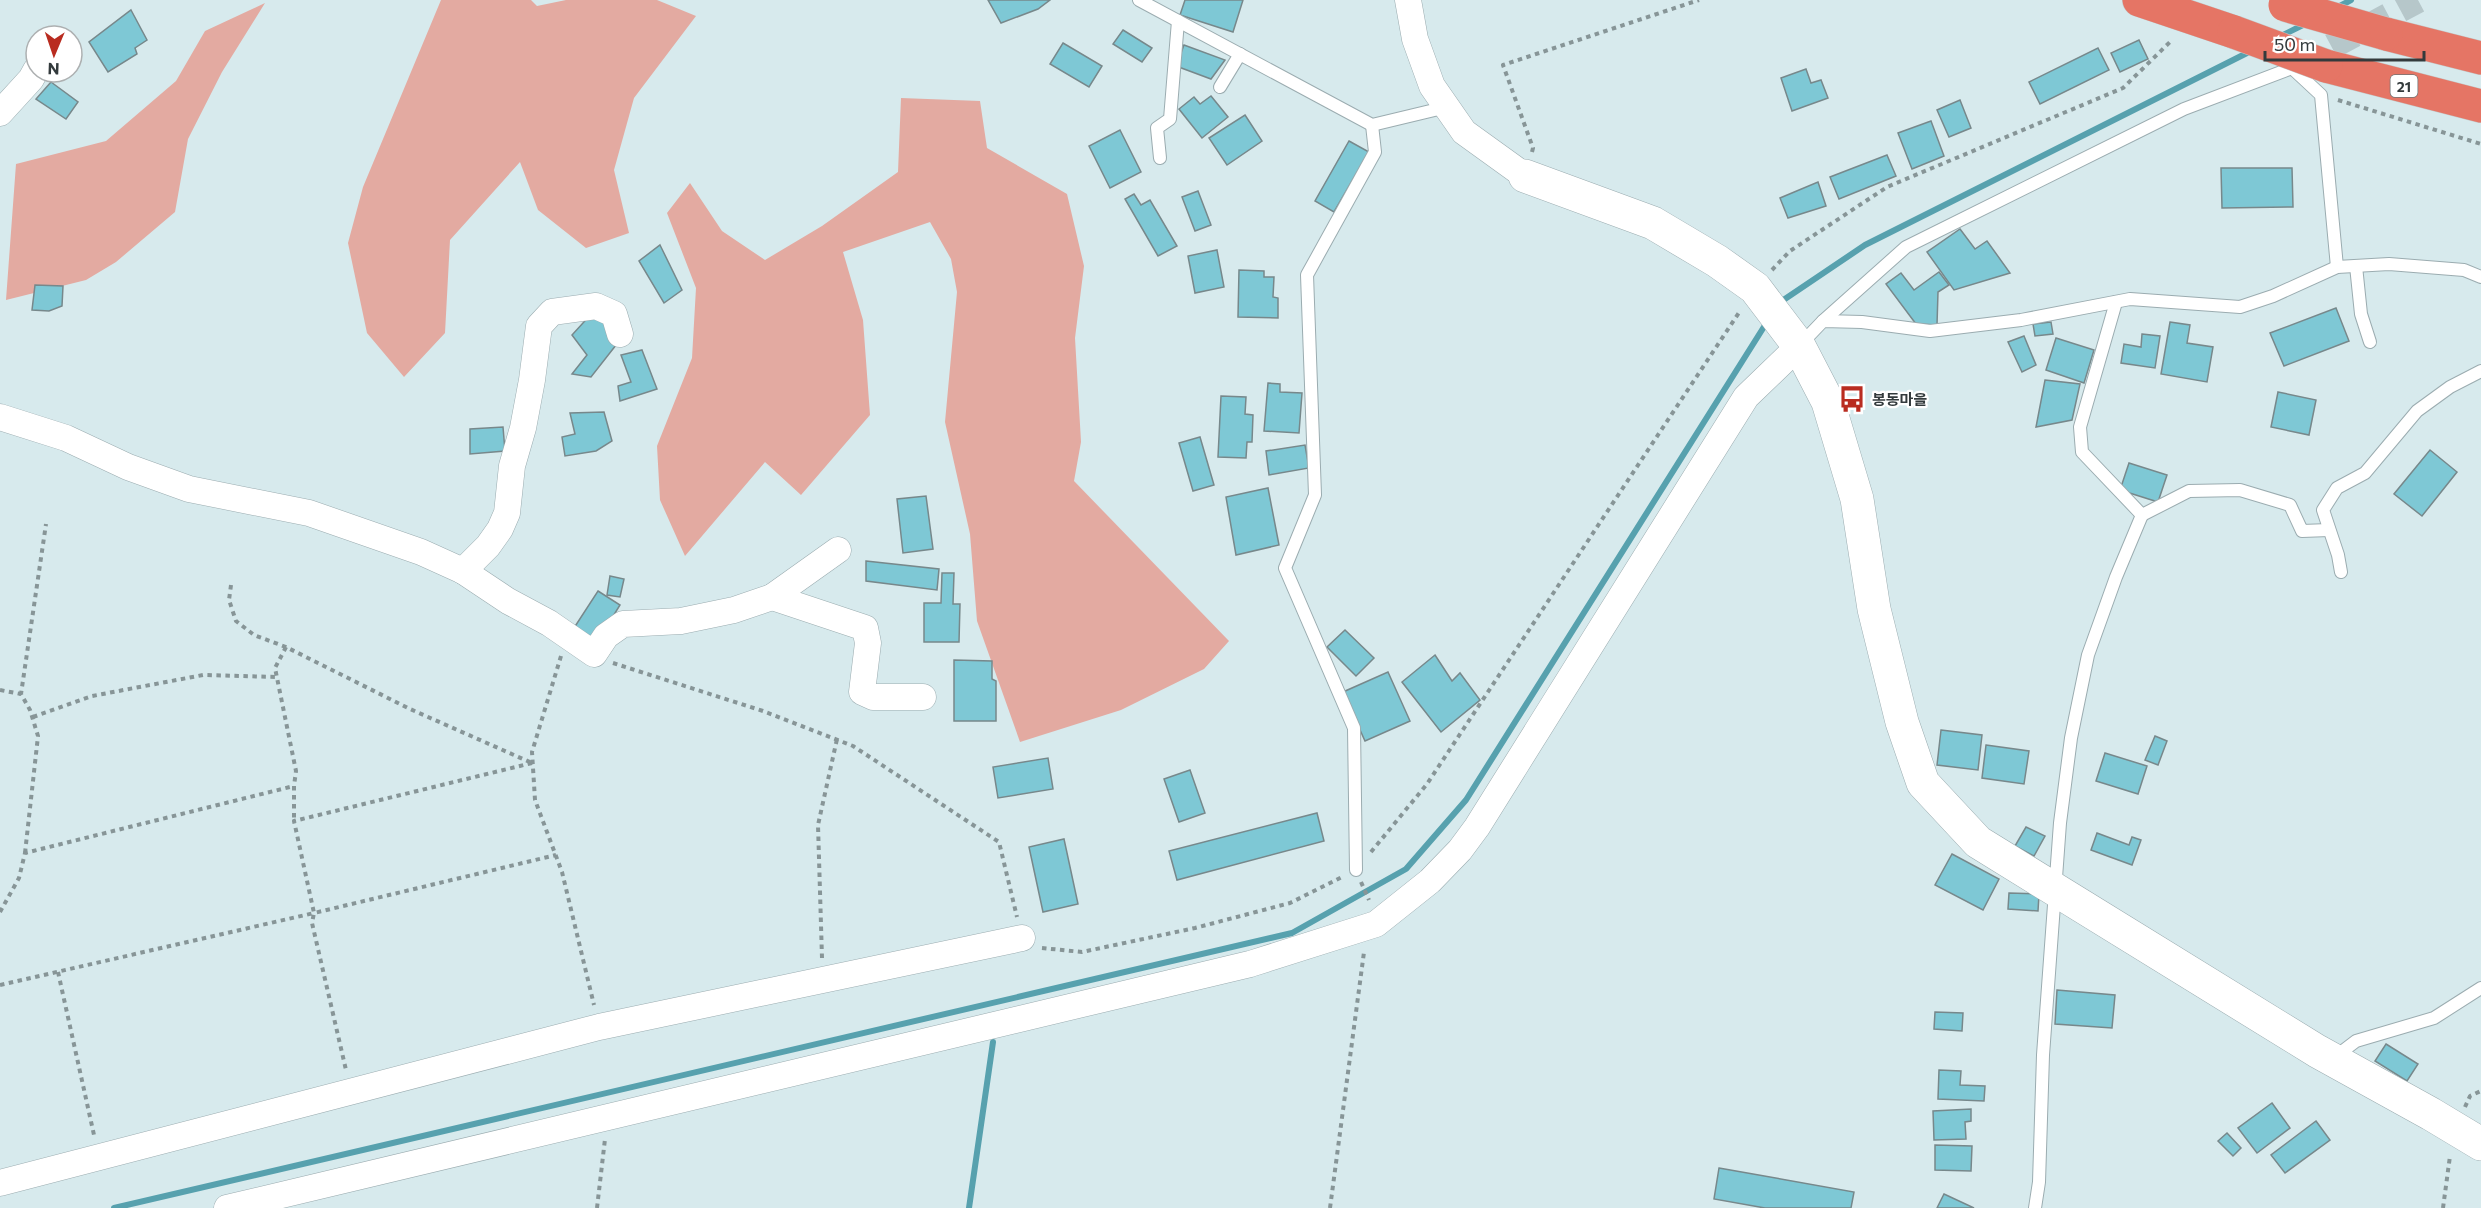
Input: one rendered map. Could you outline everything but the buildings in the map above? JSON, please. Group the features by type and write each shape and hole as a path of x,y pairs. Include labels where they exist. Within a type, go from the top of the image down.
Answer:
{"highway":[{"name":"21","path":"2139,0 2234,32 2324,80 2481,106"},
{"path":"2277,3 2481,58"}],"street":[{"path":"1408,0 1415,39 1432,86 1464,132 1525,176 1653,223 1717,261 1755,288 1799,346 1828,402 1857,499 1874,609 1902,722 1923,783 1978,842 2332,1059 2481,1144"},
{"path":"0,113 26,84"},
{"path":"464,571 488,546 500,529 507,513 512,466 527,409 539,327 552,312 596,306 614,314 620,334"},
{"path":"227,1208 1250,964 1375,917 1430,881 1477,827 1746,397 1799,346"},
{"path":"0,417 66,438 128,467 189,489 309,513 367,531 464,571 508,601 549,623 594,654 606,636 622,624 681,621 734,610 772,597 838,550"},
{"path":"772,597 865,628 868,643 862,692 873,697 923,697"},
{"path":"0,1183 599,1027 1022,938"}],"lane":[{"path":"1139,0 1372,125 1447,107"},
{"path":"1160,158 1157,128 1170,119 1178,21"},
{"path":"1220,87 1240,54"},
{"path":"1799,346 1822,321 1906,247 2184,109 2292,68 2324,80 2337,267"},
{"path":"1359,876 1354,729 1285,568 1315,495 1307,274 1375,152 1372,125"},
{"path":"1822,321 1862,322 1930,331 2021,320 2130,299 2240,307 2273,296 2337,267 2389,264 2464,270 2481,277"},
{"path":"2356,266 2361,314 2370,342"},
{"path":"2116,302 2080,427 2082,452 2142,515"},
{"path":"2341,572 2338,555 2323,510 2337,488 2365,473 2417,411 2450,387 2481,371"},
{"path":"2035,1208 2039,1182 2043,1055 2060,824 2071,738 2088,655 2116,577 2142,515 2189,490 2240,490 2290,505 2302,531 2329,530"},
{"path":"2332,1059 2356,1041 2433,1018 2481,988"}],"path":[{"path":"1525,176 1533,148 1503,65 1699,0"},
{"path":"2324,80 2481,144"},
{"path":"0,912 19,878 26,854 38,736 33,717 21,694 46,524"},
{"path":"231,585 229,600 236,621 254,635 286,647 410,709 532,763"},
{"path":"567,636 532,752 535,800 562,872 599,1027"},
{"path":"286,647 275,668 296,771 294,821 314,913 312,923 351,1091"},
{"path":"594,654 611,662 764,711 853,746 999,842 1023,947 1082,952 1195,928 1290,903 1359,876 1375,917 1364,951 1330,1208"},
{"path":"33,717 92,696 203,675 277,677"},
{"path":"0,690 21,694"},
{"path":"822,980 818,825 837,739"},
{"path":"294,821 532,763"},
{"path":"26,854 294,786"},
{"path":"0,985 556,855"},
{"path":"58,972 99,1157"},
{"path":"597,1208 607,1118"}],"shaded area":[{"path":"441,0 531,0 537,6 566,0 657,0 696,16 634,98 614,170 629,233 586,248 538,210 520,162 450,240 445,333 404,377 367,333 348,243 363,187"},
{"path":"265,3 222,72 188,139 175,212 116,262 86,280 6,300 16,164 106,141 176,81 205,31"},
{"path":"901,98 980,101 987,148 1067,194 1084,266 1075,338 1081,442 1074,481 1229,641 1204,669 1121,710 1020,742 977,621 970,534 945,422 957,292 951,259 930,222 843,252 863,320 870,415 801,495 765,462 685,556 660,500 657,446 692,358 696,288 667,213 690,183 722,231 765,260 822,226 898,172"}],"waterway":[{"path":"2338,7 2351,0"},
{"path":"2279,37 2305,24"},
{"path":"1779,303 1865,245 2251,51"},
{"path":"114,1208 1292,933 1406,869 1466,800 1767,322"},
{"path":"969,1208 993,1042"}],"tunnel":[{"path":"2297,65 2418,0"}],"place":[{"name":"봉동마을","path":"1852,399"}]}
